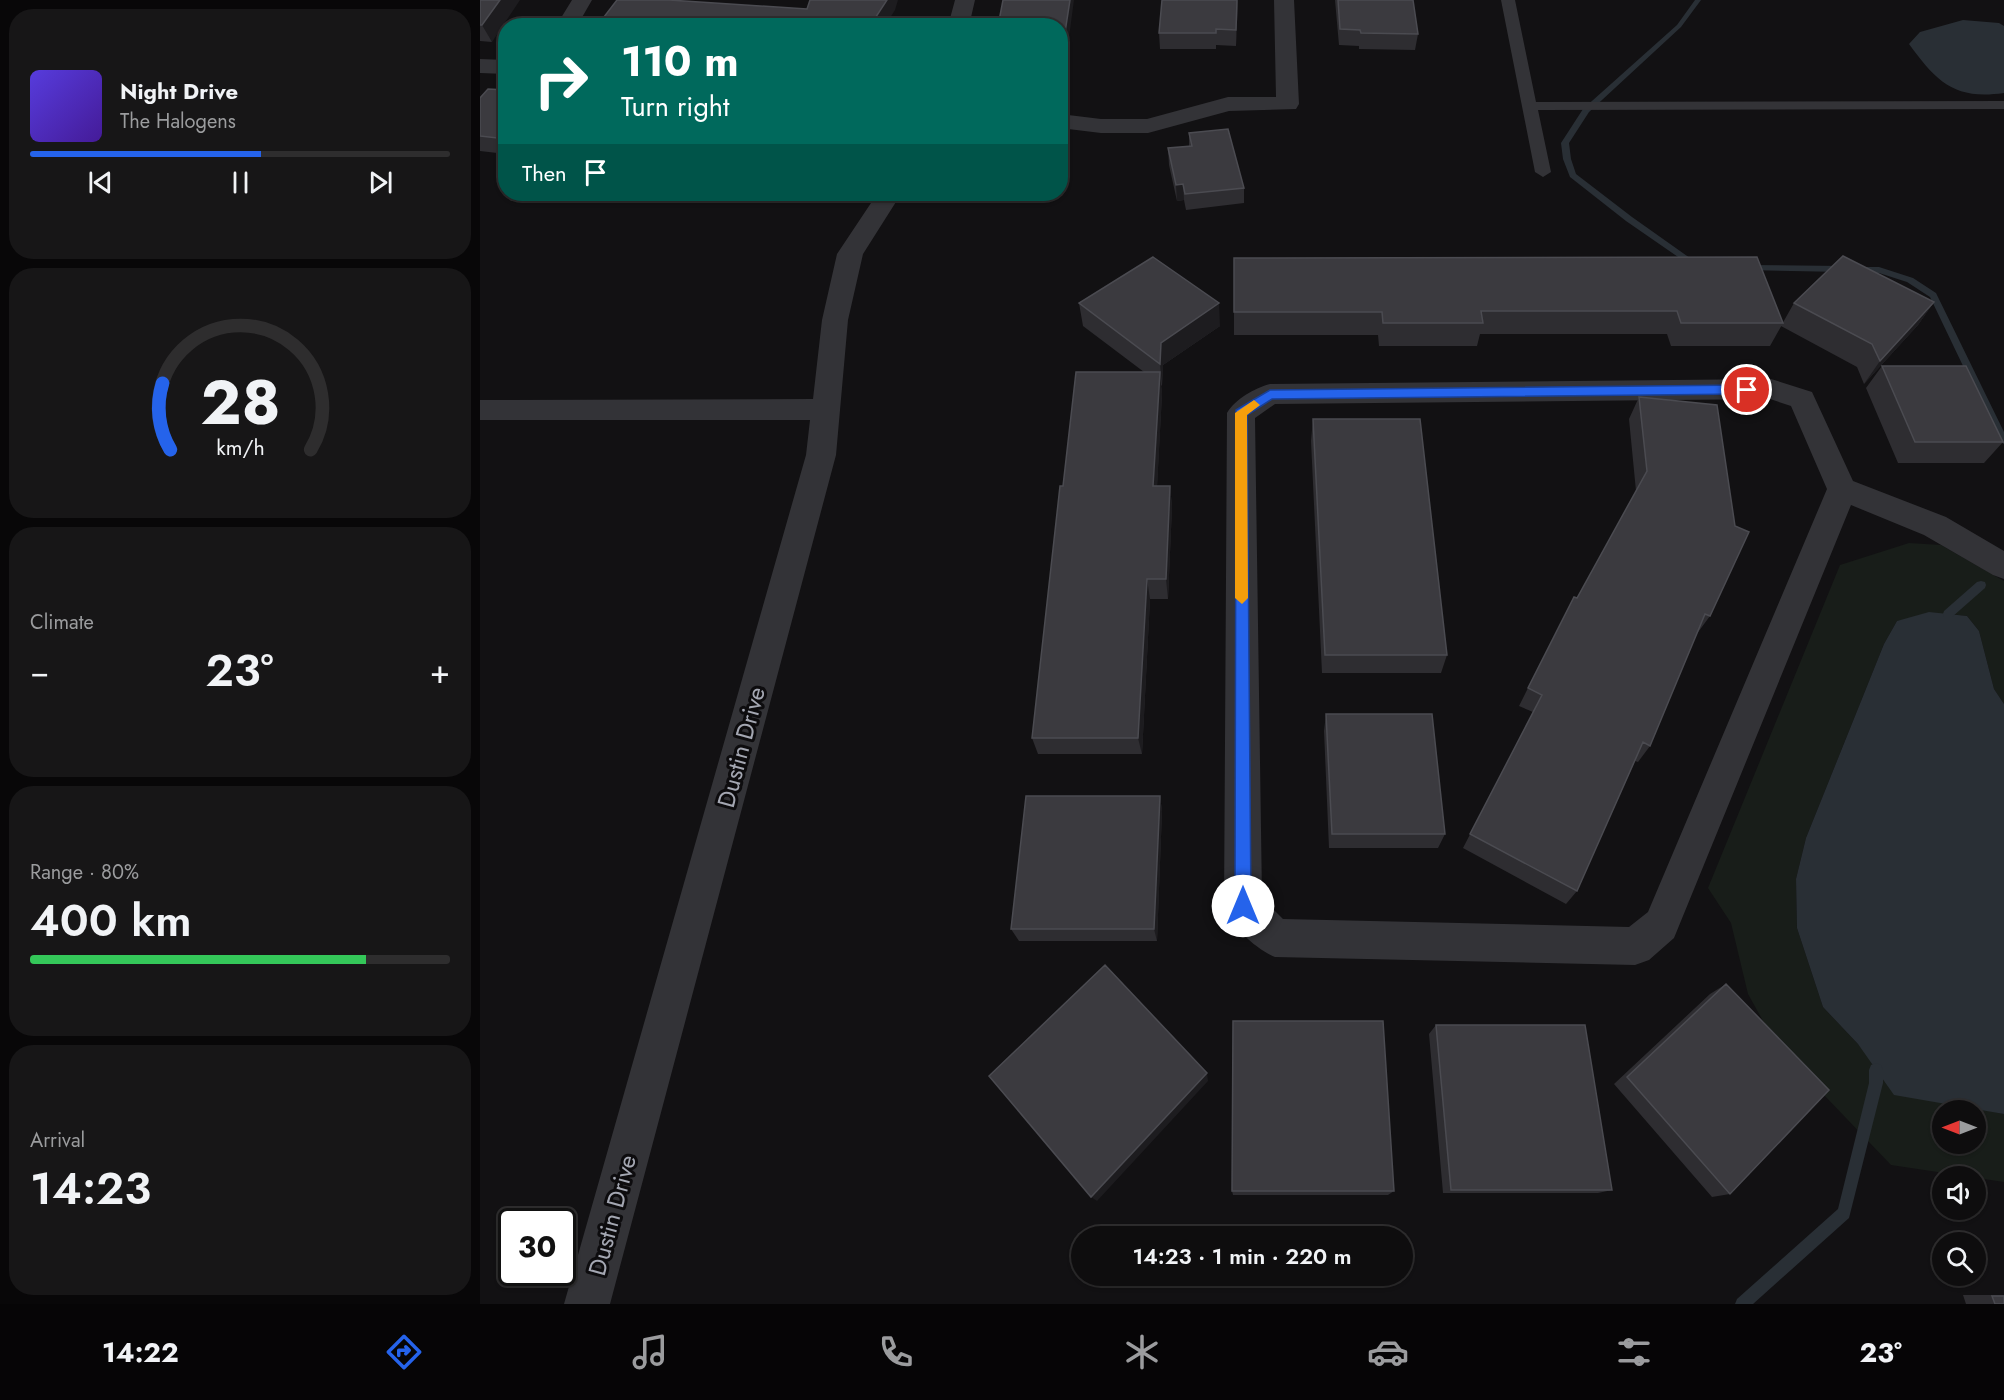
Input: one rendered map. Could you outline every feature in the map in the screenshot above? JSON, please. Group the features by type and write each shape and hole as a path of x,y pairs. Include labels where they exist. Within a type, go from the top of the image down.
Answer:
{"street":[{"path":"571,18 582,0"},
{"path":"960,18 965,0"},
{"path":"1068,122 1101,126 1148,126 1228,104 1288,104 1284,0"},
{"path":"480,66 498,67"},
{"name":"Dustin Drive","path":"587,1304 821,455 834,320 850,254 884,201"},
{"path":"1842,489 1661,925 1635,946 1275,938 1243,906 1241,413 1270,394 1771,389 1802,399 1842,489 1935,526 2004,567"},
{"path":"480,410 826,409"}],"lane":[{"path":"1508,0 1543,172"},
{"path":"1530,106 2004,105"}],"shaded area":[{"path":"1963,20 1999,23 2004,26 2004,93 1972,94 1959,91 1938,78 1909,44 1920,32"},
{"path":"1909,543 1941,545 2004,581 2004,704 1994,689 1979,631 1967,616 1948,614 1897,621 1884,644 1806,838 1796,879 1797,928 1823,1007 1858,1044 1968,1100 1932,1100 1932,1154 1986,1154 1986,1109 2004,1114 2004,1182 1986,1179 1986,1166 1932,1166 1932,1171 1891,1165 1777,1046 1748,994 1731,923 1708,888 1840,565"},
{"path":"1929,612 1967,616 1979,631 1994,689 2004,704 2004,1114 1986,1111 1986,1100 1932,1102 1894,1095 1858,1044 1823,1007 1797,928 1796,879 1806,838 1884,644 1897,621"}],"building":[{"path":"480,0 500,0 482,25 480,25"},
{"path":"617,0 669,0 807,9 810,0 887,0 875,18 603,18"},
{"path":"1003,0 1070,0 1067,18 1000,18"},
{"path":"1162,0 1237,0 1236,30 1216,29 1216,33 1159,33"},
{"path":"1338,0 1413,0 1418,34 1361,33 1360,30 1340,29"},
{"path":"488,89 498,90 498,138 480,136 480,98"},
{"path":"1228,129 1244,188 1185,194 1183,184 1176,185 1168,148 1192,146 1189,133"},
{"path":"1843,256 1934,302 1880,361 1872,344 1794,303"},
{"path":"1153,257 1219,303 1161,343 1160,364 1079,303"},
{"path":"1757,257 1783,323 1681,323 1677,311 1481,311 1483,323 1383,323 1382,312 1234,312 1234,258"},
{"path":"1882,366 1966,366 2003,442 1915,442"},
{"path":"1076,372 1160,372 1153,486 1170,486 1166,579 1147,579 1138,738 1032,738 1060,486 1063,486"},
{"path":"1639,397 1717,405 1735,526 1749,532 1710,616 1705,614 1650,746 1643,742 1577,891 1470,834 1542,695 1528,688 1574,597 1577,598 1647,471"},
{"path":"1313,419 1420,419 1447,655 1325,655"},
{"path":"1326,714 1432,714 1445,834 1332,834"},
{"path":"1026,796 1160,796 1154,929 1011,929"},
{"path":"1105,965 1207,1073 1091,1197 989,1076"},
{"path":"1726,984 1829,1090 1730,1194 1627,1077"},
{"path":"1233,1021 1383,1021 1394,1191 1232,1191"},
{"path":"1436,1025 1585,1025 1612,1190 1451,1190"},
{"path":"1992,1296 2004,1296 2004,1304 1995,1304"}],"waterway":[{"path":"1694,265 1629,219 1573,175 1567,159 1565,143 1586,111 1679,26 1698,0"},
{"path":"1748,268 1843,269"},
{"path":"1859,270 1879,270 1910,280 1933,295 2004,441"},
{"path":"1948,614 1981,585"},
{"path":"1742,1304 1844,1213 1876,1083 1876,1070"}],"slow traffic":[{"path":"1242,598 1241,413 1254,405"}],"route":[{"path":"1243,906 1241,413 1270,394 1747,390"}]}
